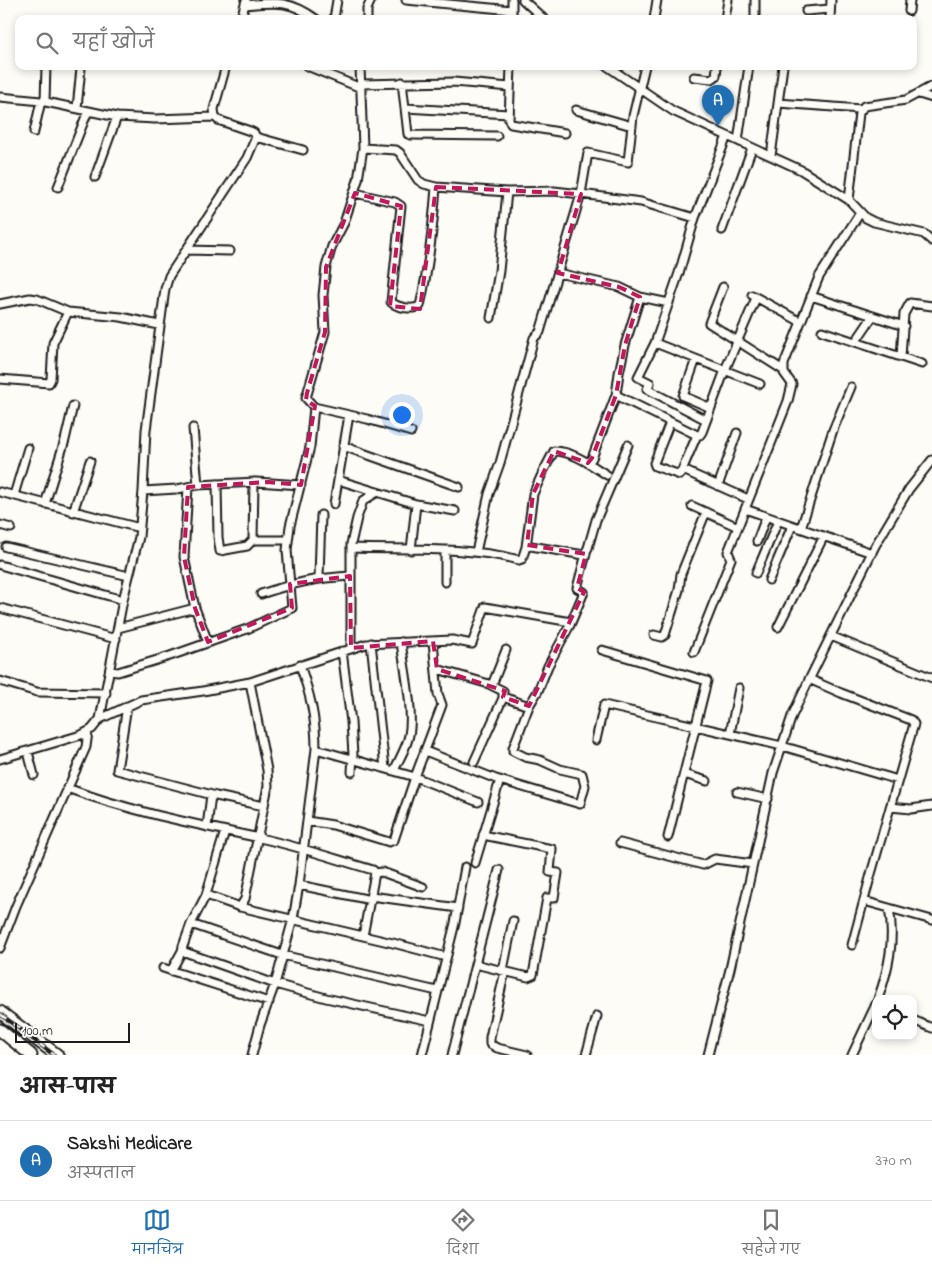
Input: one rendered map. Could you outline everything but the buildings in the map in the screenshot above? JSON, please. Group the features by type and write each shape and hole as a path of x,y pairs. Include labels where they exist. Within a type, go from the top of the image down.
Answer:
{"main road":[{"path":"0,1012 57,1055"},
{"path":"0,1030 31,1055"}],"street":[{"path":"335,15 337,0"},
{"path":"367,15 367,9 371,0"},
{"path":"406,0 512,10"},
{"path":"512,0 512,15"},
{"path":"523,0 540,15"},
{"path":"655,15 657,0"},
{"path":"726,15 728,0"},
{"path":"755,0 755,15"},
{"path":"830,15 831,0"},
{"path":"909,11 910,0"},
{"path":"242,15 245,2 284,2 302,9 310,15"},
{"path":"301,15 302,9"},
{"path":"806,11 830,9"},
{"path":"34,132 43,102 46,70"},
{"path":"77,108 81,70"},
{"path":"215,117 214,108 225,70"},
{"path":"318,70 361,86 402,82 454,82 510,87"},
{"path":"360,70 363,148 355,193 344,223 332,246 326,267 323,295 325,332 306,398 314,407 411,432"},
{"path":"511,70 509,120 514,126 565,133"},
{"path":"613,70 673,111 801,170 849,200 860,213 874,222 924,234 932,240"},
{"path":"476,552 489,494 500,463 534,338 540,332 558,273 580,194 588,153 628,162 632,126 644,70"},
{"path":"694,78 712,79 716,76 717,70"},
{"path":"738,141 748,70"},
{"path":"771,156 782,70"},
{"path":"402,82 408,134 497,136"},
{"path":"849,200 857,121 861,109 864,106 874,104 906,100 932,86"},
{"path":"919,94 932,98"},
{"path":"0,97 43,102 117,117 155,119 215,117 218,120 254,132 256,137 303,150"},
{"path":"778,103 861,109"},
{"path":"405,108 509,114"},
{"path":"58,187 88,110"},
{"path":"576,110 632,126"},
{"path":"96,177 117,117"},
{"path":"706,420 647,389 650,383 638,377 655,343 695,218 727,136"},
{"path":"100,719 123,600 140,528 144,491 146,430 165,289 170,276 186,250 247,158 256,137"},
{"path":"363,148 396,150 418,180 424,184 436,187 580,194 651,204 695,218"},
{"path":"722,230 752,148"},
{"path":"355,193 395,202 401,206 391,302 398,307 416,308 420,306 425,279 433,226 436,187"},
{"path":"491,318 499,270 508,192"},
{"path":"783,370 819,277 860,213"},
{"path":"186,250 230,251"},
{"path":"558,273 619,288 640,298 669,303"},
{"path":"694,652 731,559 728,552 792,389 791,381 783,370 709,323 724,287"},
{"path":"670,422 654,463 655,466 680,475 697,435 701,434 754,296 801,322"},
{"path":"811,296 904,326"},
{"path":"0,304 30,298 68,312 121,317 159,325"},
{"path":"588,462 592,458 616,395 625,345 640,298"},
{"path":"901,357 904,314 910,303 932,306"},
{"path":"0,379 49,383 52,379 53,344 68,312"},
{"path":"856,341 872,316"},
{"path":"822,331 922,364"},
{"path":"655,343 760,384"},
{"path":"696,359 683,396 711,408"},
{"path":"801,528 833,430 851,387"},
{"path":"616,395 697,435"},
{"path":"685,409 690,399"},
{"path":"45,504 65,440 73,406"},
{"path":"110,671 118,672 170,656 247,629 292,608 287,550 288,540 310,447 314,407"},
{"path":"334,504 349,415"},
{"path":"193,428 198,485"},
{"path":"718,486 737,433"},
{"path":"425,751 500,780 580,804 585,786 582,774 560,769 513,751 513,748 529,706 584,592 577,588 593,527 628,444"},
{"path":"343,446 459,487"},
{"path":"14,495 28,448"},
{"path":"351,548 476,552 521,560 526,547 534,494 554,452 564,451 588,462 606,475"},
{"path":"708,1055 768,799 792,716 872,553 909,489 932,460"},
{"path":"74,512 90,461"},
{"path":"683,470 748,500"},
{"path":"338,480 416,504 455,511"},
{"path":"144,491 198,485 254,482 301,485"},
{"path":"217,484 220,551 247,546 253,540 254,482"},
{"path":"188,487 184,557 195,608 208,642"},
{"path":"0,492 140,528"},
{"path":"351,648 351,548 357,518 363,502 377,492"},
{"path":"411,550 416,504"},
{"path":"692,506 738,527"},
{"path":"745,509 872,553"},
{"path":"654,635 662,637 665,635 679,590 681,574 706,512"},
{"path":"319,578 321,515"},
{"path":"757,540 766,517"},
{"path":"756,573 778,521"},
{"path":"0,525 12,528"},
{"path":"769,580 792,526"},
{"path":"778,627 824,536"},
{"path":"253,540 288,540"},
{"path":"526,547 532,546 581,555 586,554"},
{"path":"6,547 129,576"},
{"path":"445,550 445,582"},
{"path":"765,552 778,558"},
{"path":"0,565 123,600"},
{"path":"261,594 290,584 319,578 350,576"},
{"path":"0,759 28,752 88,732 100,719 127,706 150,698 250,682 342,650 371,643 459,641 472,644 485,607 571,622"},
{"path":"0,608 116,639"},
{"path":"118,628 195,608"},
{"path":"831,636 932,678"},
{"path":"307,820 333,825 392,842 396,836 442,705 438,694 433,641"},
{"path":"394,771 407,743 410,731 409,704 400,642"},
{"path":"371,643 385,768"},
{"path":"342,650 353,755 352,772"},
{"path":"492,685 506,650"},
{"path":"602,650 707,680 668,837"},
{"path":"252,1055 275,984 293,919 304,848 316,749 316,724 312,698 300,665"},
{"path":"437,669 492,685 503,691 503,697 474,762"},
{"path":"809,679 913,722 914,727 852,945"},
{"path":"0,681 37,692 106,693"},
{"path":"240,907 245,899 268,778 250,682"},
{"path":"730,734 740,688"},
{"path":"503,697 529,706"},
{"path":"596,740 604,705 782,746 898,780"},
{"path":"127,706 117,770 211,795 264,806"},
{"path":"0,948 16,906 86,747 88,732"},
{"path":"316,749 385,768 478,802"},
{"path":"28,752 34,775"},
{"path":"684,774 707,780"},
{"path":"475,863 500,780"},
{"path":"67,788 92,797 207,827 304,848 373,870 375,873 382,872 423,887"},
{"path":"737,792 768,799"},
{"path":"207,827 211,795"},
{"path":"890,807 911,809 932,806"},
{"path":"170,971 182,951 191,924 206,895 226,831"},
{"path":"475,964 528,977 533,975 547,898 554,898 558,873 550,872 552,849 483,835"},
{"path":"620,843 703,865 715,859 753,864"},
{"path":"422,1055 458,908 465,867"},
{"path":"452,1055 499,870"},
{"path":"363,936 375,873"},
{"path":"299,885 371,898 458,908"},
{"path":"206,895 240,907 446,957"},
{"path":"864,901 932,920"},
{"path":"879,995 890,956 892,923 888,908"},
{"path":"513,921 490,1044 497,1048 527,1055"},
{"path":"191,924 282,956 437,991"},
{"path":"182,951 275,984 326,998 430,1021"},
{"path":"163,968 268,1002"},
{"path":"852,1055 872,1012"},
{"path":"586,1055 597,1016"},
{"path":"917,1022 932,1028"}],"highlighted area":[{"path":"436,187 581,194 558,273 619,287 640,297 625,345 616,395 592,458 588,463 554,451 533,494 527,545 586,554 577,588 584,592 529,706 503,697 505,691 437,669 433,641 351,648 350,576 290,584 292,608 208,642 195,608 184,557 188,487 268,482 301,485 315,406 306,400 307,393 325,332 326,267 355,193 401,206 390,306 420,309"}],"railway":[{"path":"0,1014 54,1055"}],"place":[{"name":"Sakshi Medicare","path":"718,126"}]}
